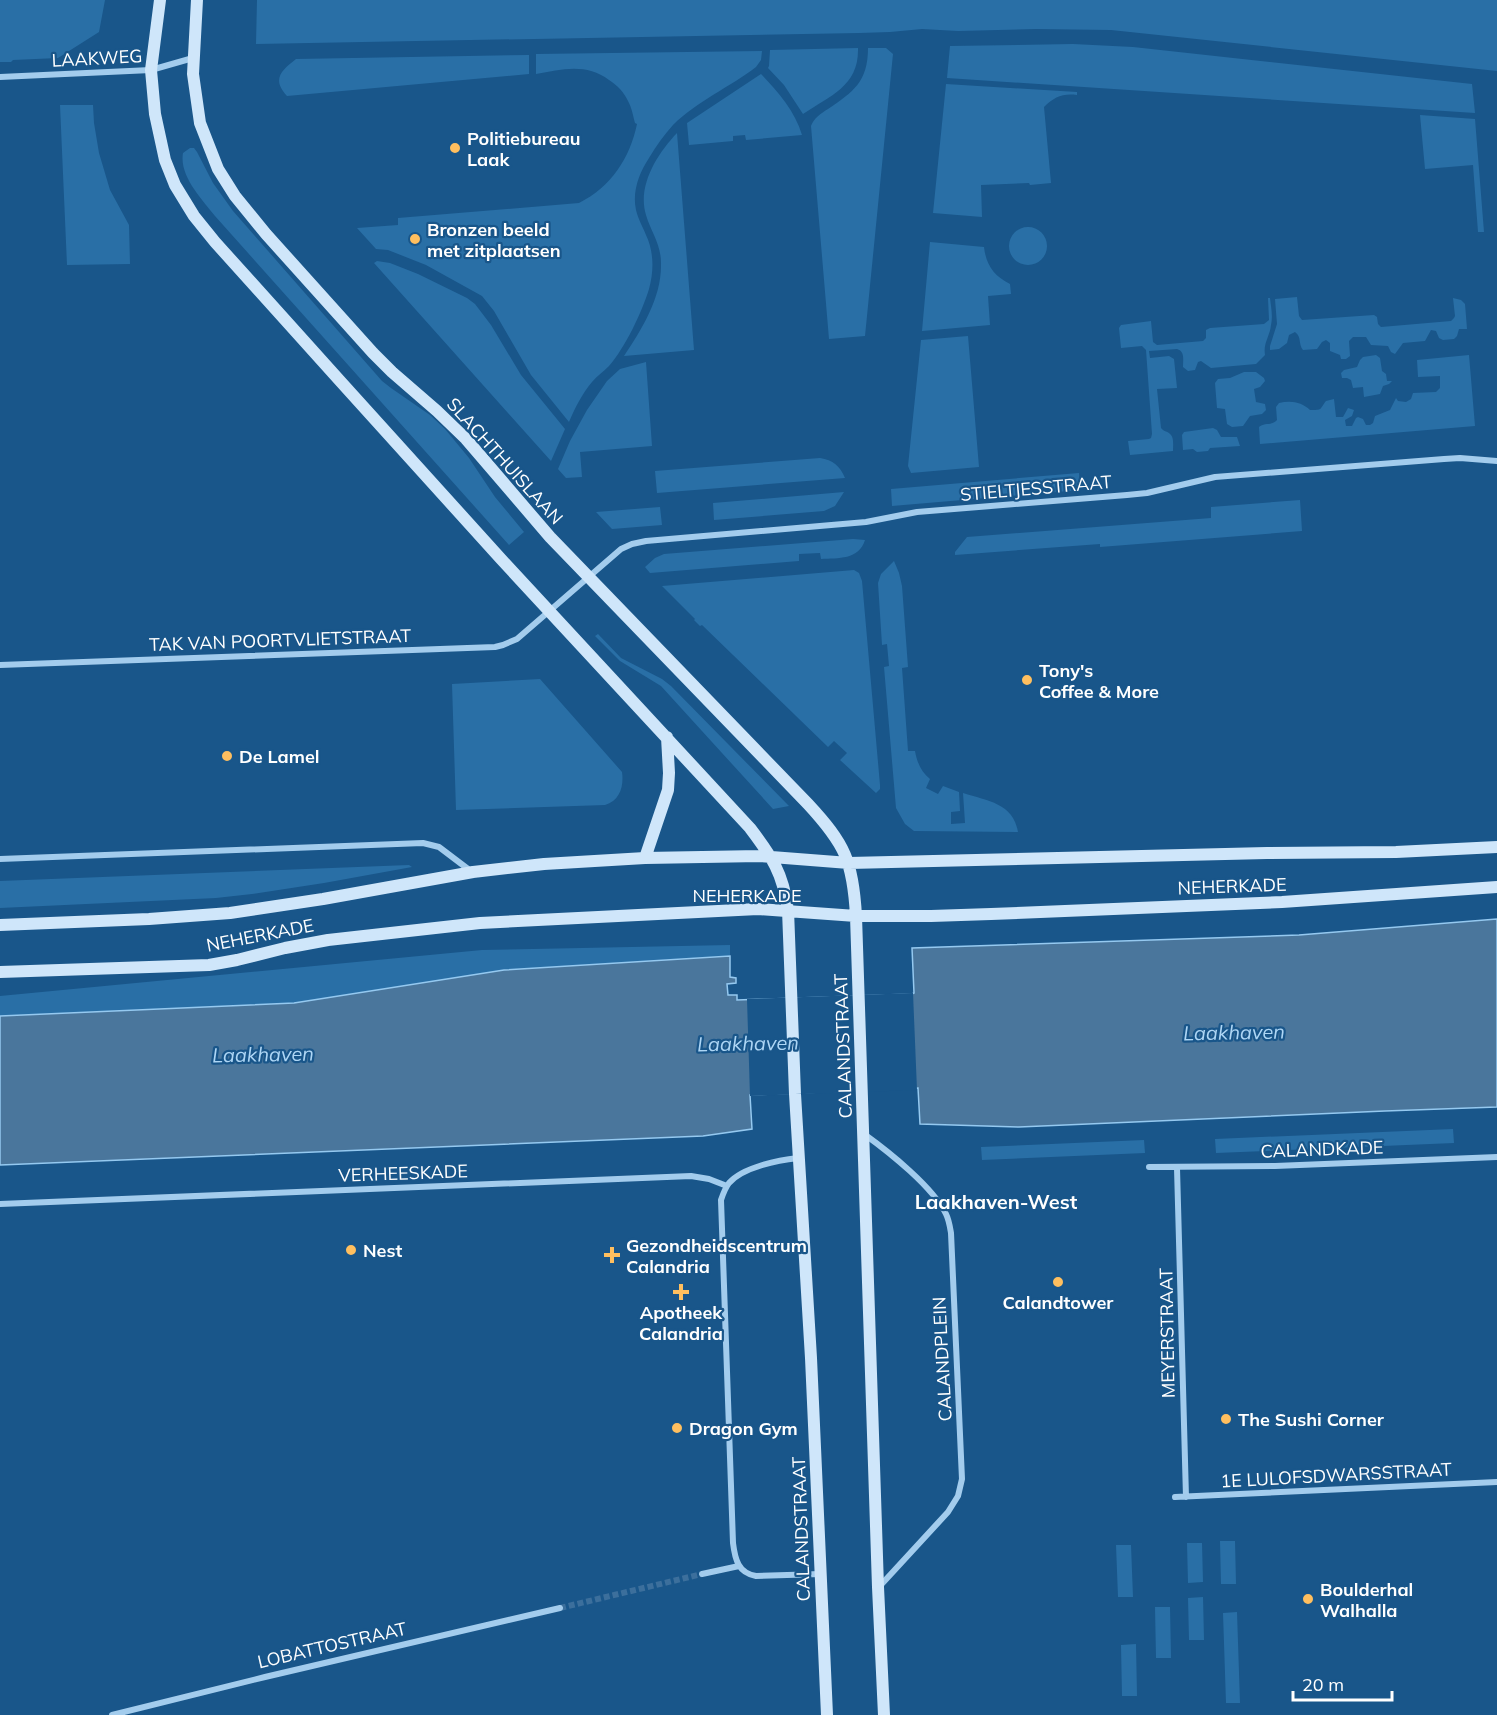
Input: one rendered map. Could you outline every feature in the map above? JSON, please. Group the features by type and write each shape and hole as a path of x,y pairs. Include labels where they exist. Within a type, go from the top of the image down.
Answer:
{"main road":[{"path":"160,0 151,70 155,114 165,160 175,185 194,216 549,611 750,828 771,857 783,882 788,910"},
{"name":"SLACHTHUISLAAN","path":"197,0 194,58 195,95 200,123 214,161 235,196 266,234 373,352 459,432 536,522 817,813 836,837 849,863 856,916"},
{"path":"645,858 668,790 667,737"},
{"name":"NEHERKADE","path":"0,925 231,913 473,872 645,858 739,855 849,863 1497,848"},
{"name":"NEHERKADE","path":"0,972 209,965 328,940 480,922 742,910 788,910 856,916 931,916 1282,902 1497,888"},
{"name":"CALANDSTRAAT","path":"788,910 798,1158 809,1307 827,1715"},
{"name":"CALANDSTRAAT","path":"856,916 884,1715"}],"street":[{"name":"LAAKWEG","path":"0,77 151,70 194,58"},
{"name":"STIELTJESSTRAAT","path":"588,577 621,549 646,541 866,522 917,512 1147,493 1215,477 1460,458 1497,461"},
{"name":"TAK VAN POORTVLIETSTRAAT","path":"0,665 503,645 518,639 588,577"},
{"path":"0,859 423,843 445,850 473,872"},
{"name":"CALANDPLEIN","path":"864,1134 917,1178 941,1206 948,1218 952,1244 962,1479 958,1496 948,1512 878,1587"},
{"name":"CALANDKADE","path":"1149,1167 1177,1168 1497,1157"},
{"path":"798,1158 775,1161 733,1180 727,1186 721,1200 733,1543 739,1566 746,1573 756,1576 821,1574"},
{"name":"MEYERSTRAAT","path":"1177,1168 1186,1497"},
{"name":"VERHEESKADE","path":"0,1204 691,1176 709,1179 727,1186"},
{"name":"1E LULOFSDWARSSTRAAT","path":"1176,1497 1497,1482"},
{"path":"702,1574 739,1566"},
{"name":"LOBATTOSTRAAT","path":"112,1715 560,1608"}],"shaded area":[{"path":"0,0 105,0 99,32 58,58 0,62"},
{"path":"257,0 1497,0 1497,71 1111,30 958,31 922,29 859,33 256,44"},
{"path":"1073,44 1133,47 1472,84 1475,113 947,78 950,46"},
{"path":"858,48 854,72 848,81 833,95 803,114 784,85 768,68 770,50"},
{"path":"868,48 886,48 893,54 865,336 829,339 811,126 818,116 845,97 857,85 865,69"},
{"path":"762,51 761,60 756,67 682,116 657,145 642,170 637,183 635,203 652,255 649,289 621,350 588,387 569,422 531,375 494,311 482,296 426,265 388,250 376,249 357,228 398,225 398,218 579,203 601,189 624,160 634,136 637,124 629,104 615,84 592,71 555,70 536,74 536,54"},
{"path":"529,55 529,74 287,96 279,80 286,67 296,59"},
{"path":"761,74 780,95 802,135 746,140 745,135 733,136 733,141 689,145 687,123"},
{"path":"946,84 1077,92 1077,95 1059,97 1044,107 1051,183 981,185 982,217 933,213"},
{"path":"60,105 93,105 99,153 110,190 129,225 130,264 67,265"},
{"path":"1420,115 1475,119 1484,232 1478,232 1473,165 1425,169"},
{"path":"677,133 694,350 624,356 650,312 660,276 661,263 658,244 646,215 644,193 656,161"},
{"path":"194,148 197,152 213,183 233,211 382,381 430,415 469,458 495,497 524,532 509,545 198,195 184,170 183,153"},
{"path":"1028,227 1042,232 1047,246 1042,260 1028,265 1014,260 1009,246 1014,232"},
{"path":"930,242 984,247 989,265 995,274 1010,284 1011,294 988,296 990,325 922,331"},
{"path":"377,261 390,263 418,274 475,304 491,325 521,375 565,429 551,461 374,263"},
{"path":"1297,297 1299,316 1302,320 1374,315 1381,327 1451,321 1455,316 1453,298 1465,304 1467,329 1459,329 1454,339 1443,340 1439,338 1436,331 1431,330 1425,341 1403,343 1395,354 1388,346 1371,345 1366,337 1353,337 1349,341 1350,356 1341,359 1340,355 1330,351 1330,343 1326,340 1317,349 1303,350 1295,332 1289,335 1287,343 1279,349 1270,350 1277,324 1275,299"},
{"path":"1268,298 1270,298 1272,312 1270,329 1265,355 1256,364 1211,368 1201,361 1198,362 1195,370 1188,371 1183,367 1183,356 1180,350 1149,351 1150,358 1169,356 1174,359 1177,388 1157,389 1161,428 1172,436 1173,451 1130,455 1128,441 1149,439 1152,434 1146,350 1142,346 1121,348 1119,328 1121,325 1151,321 1153,342 1157,345 1203,341 1206,338 1206,330 1210,328 1264,324 1269,320"},
{"path":"968,336 979,467 911,473 908,466 921,340"},
{"path":"1376,355 1380,358 1382,371 1386,374 1387,381 1392,381 1383,386 1380,394 1364,397 1363,387 1353,388 1351,380 1342,378 1341,373 1357,367 1363,357"},
{"path":"1469,355 1475,426 1260,444 1259,427 1277,420 1276,407 1279,403 1296,402 1310,410 1317,410 1326,401 1334,399 1336,417 1343,417 1348,408 1354,410 1352,416 1345,420 1346,426 1352,426 1358,417 1363,419 1366,425 1370,425 1375,416 1390,410 1396,398 1398,401 1406,402 1411,399 1413,393 1436,392 1440,388 1440,376 1418,377 1417,360"},
{"path":"646,362 652,446 580,452 582,477 566,478 558,469 587,410 607,381 620,369"},
{"path":"1244,372 1256,372 1264,378 1265,381 1260,387 1254,389 1256,402 1265,404 1266,410 1262,414 1250,416 1243,426 1232,427 1227,424 1225,409 1217,408 1215,383 1218,379 1230,378"},
{"path":"1213,428 1221,437 1237,437 1240,446 1210,448 1208,451 1197,452 1193,449 1183,450 1182,435 1184,432"},
{"path":"820,458 836,464 845,478 657,493 655,471"},
{"path":"1079,473 1080,490 892,506 891,489"},
{"path":"844,492 835,506 824,511 714,520 713,503"},
{"path":"1300,500 1302,531 1100,547 1100,544 955,555 967,537 1211,518 1211,507"},
{"path":"660,507 662,525 612,529 596,512"},
{"path":"853,539 865,540 862,547 853,555 841,558 821,559 820,553 799,554 799,561 650,573 645,567 664,554"},
{"path":"894,561 902,586 908,667 902,668 908,751 915,751 920,767 930,779 926,788 938,794 943,786 959,792 960,811 951,812 951,824 965,823 963,793 990,801 1005,809 1015,822 1018,832 914,831 905,824 896,808 884,667 889,666 887,644 882,645 878,583 881,574"},
{"path":"854,570 859,573 862,581 880,785 876,793 840,760 847,753 834,741 828,747 702,625 700,626 662,586"},
{"path":"598,634 621,658 671,686 789,806 773,809 661,686 620,661 595,636"},
{"path":"540,679 622,772 620,792 614,800 605,805 456,810 452,684"},
{"path":"409,865 412,867 324,883 216,898 0,908 0,881"},
{"path":"730,945 730,956 504,970 294,1003 0,1016 0,996 482,950"},
{"path":"1453,1129 1454,1143 1216,1153 1215,1139"},
{"path":"1144,1140 1145,1153 982,1160 981,1147"},
{"path":"1220,1541 1235,1541 1236,1584 1221,1584"},
{"path":"1187,1543 1202,1543 1203,1582 1188,1583"},
{"path":"1116,1545 1131,1545 1133,1597 1118,1597"},
{"path":"1203,1597 1204,1640 1189,1640 1188,1598"},
{"path":"1155,1607 1170,1607 1171,1658 1156,1658"},
{"path":"1237,1612 1240,1703 1226,1703 1223,1613"},
{"path":"1136,1644 1137,1696 1122,1696 1121,1645"}],"water":[{"name":"Laakhaven","path":"1497,919 1497,1107 1019,1127 920,1124 918,1088 750,1095 752,1129 703,1136 0,1165 0,1016 294,1003 504,970 730,956 730,977 736,978 736,983 727,984 728,995 737,995 737,1000 912,994 914,993 912,948 1299,935"}],"pier":[{"path":"913,993 917,1090 750,1096 747,999"}],"tunnel":[{"path":"560,1608 702,1574"}],"place":[{"name":"Politiebureau Laak","path":"455,148"},
{"name":"Bronzen beeld met zitplaatsen","path":"415,239"},
{"name":"Tony's Coffee & More","path":"1027,680"},
{"name":"De Lamel","path":"227,756"},
{"name":"Nest","path":"351,1250"},
{"name":"Gezondheidscentrum Calandria","path":"612,1255"},
{"name":"Calandtower","path":"1058,1282"},
{"name":"Apotheek Calandria","path":"681,1292"},
{"name":"The Sushi Corner","path":"1226,1419"},
{"name":"Dragon Gym","path":"677,1428"},
{"name":"Boulderhal Walhalla","path":"1308,1599"}],"district":[{"name":"Laakhaven-West","path":"996,1201"}]}
